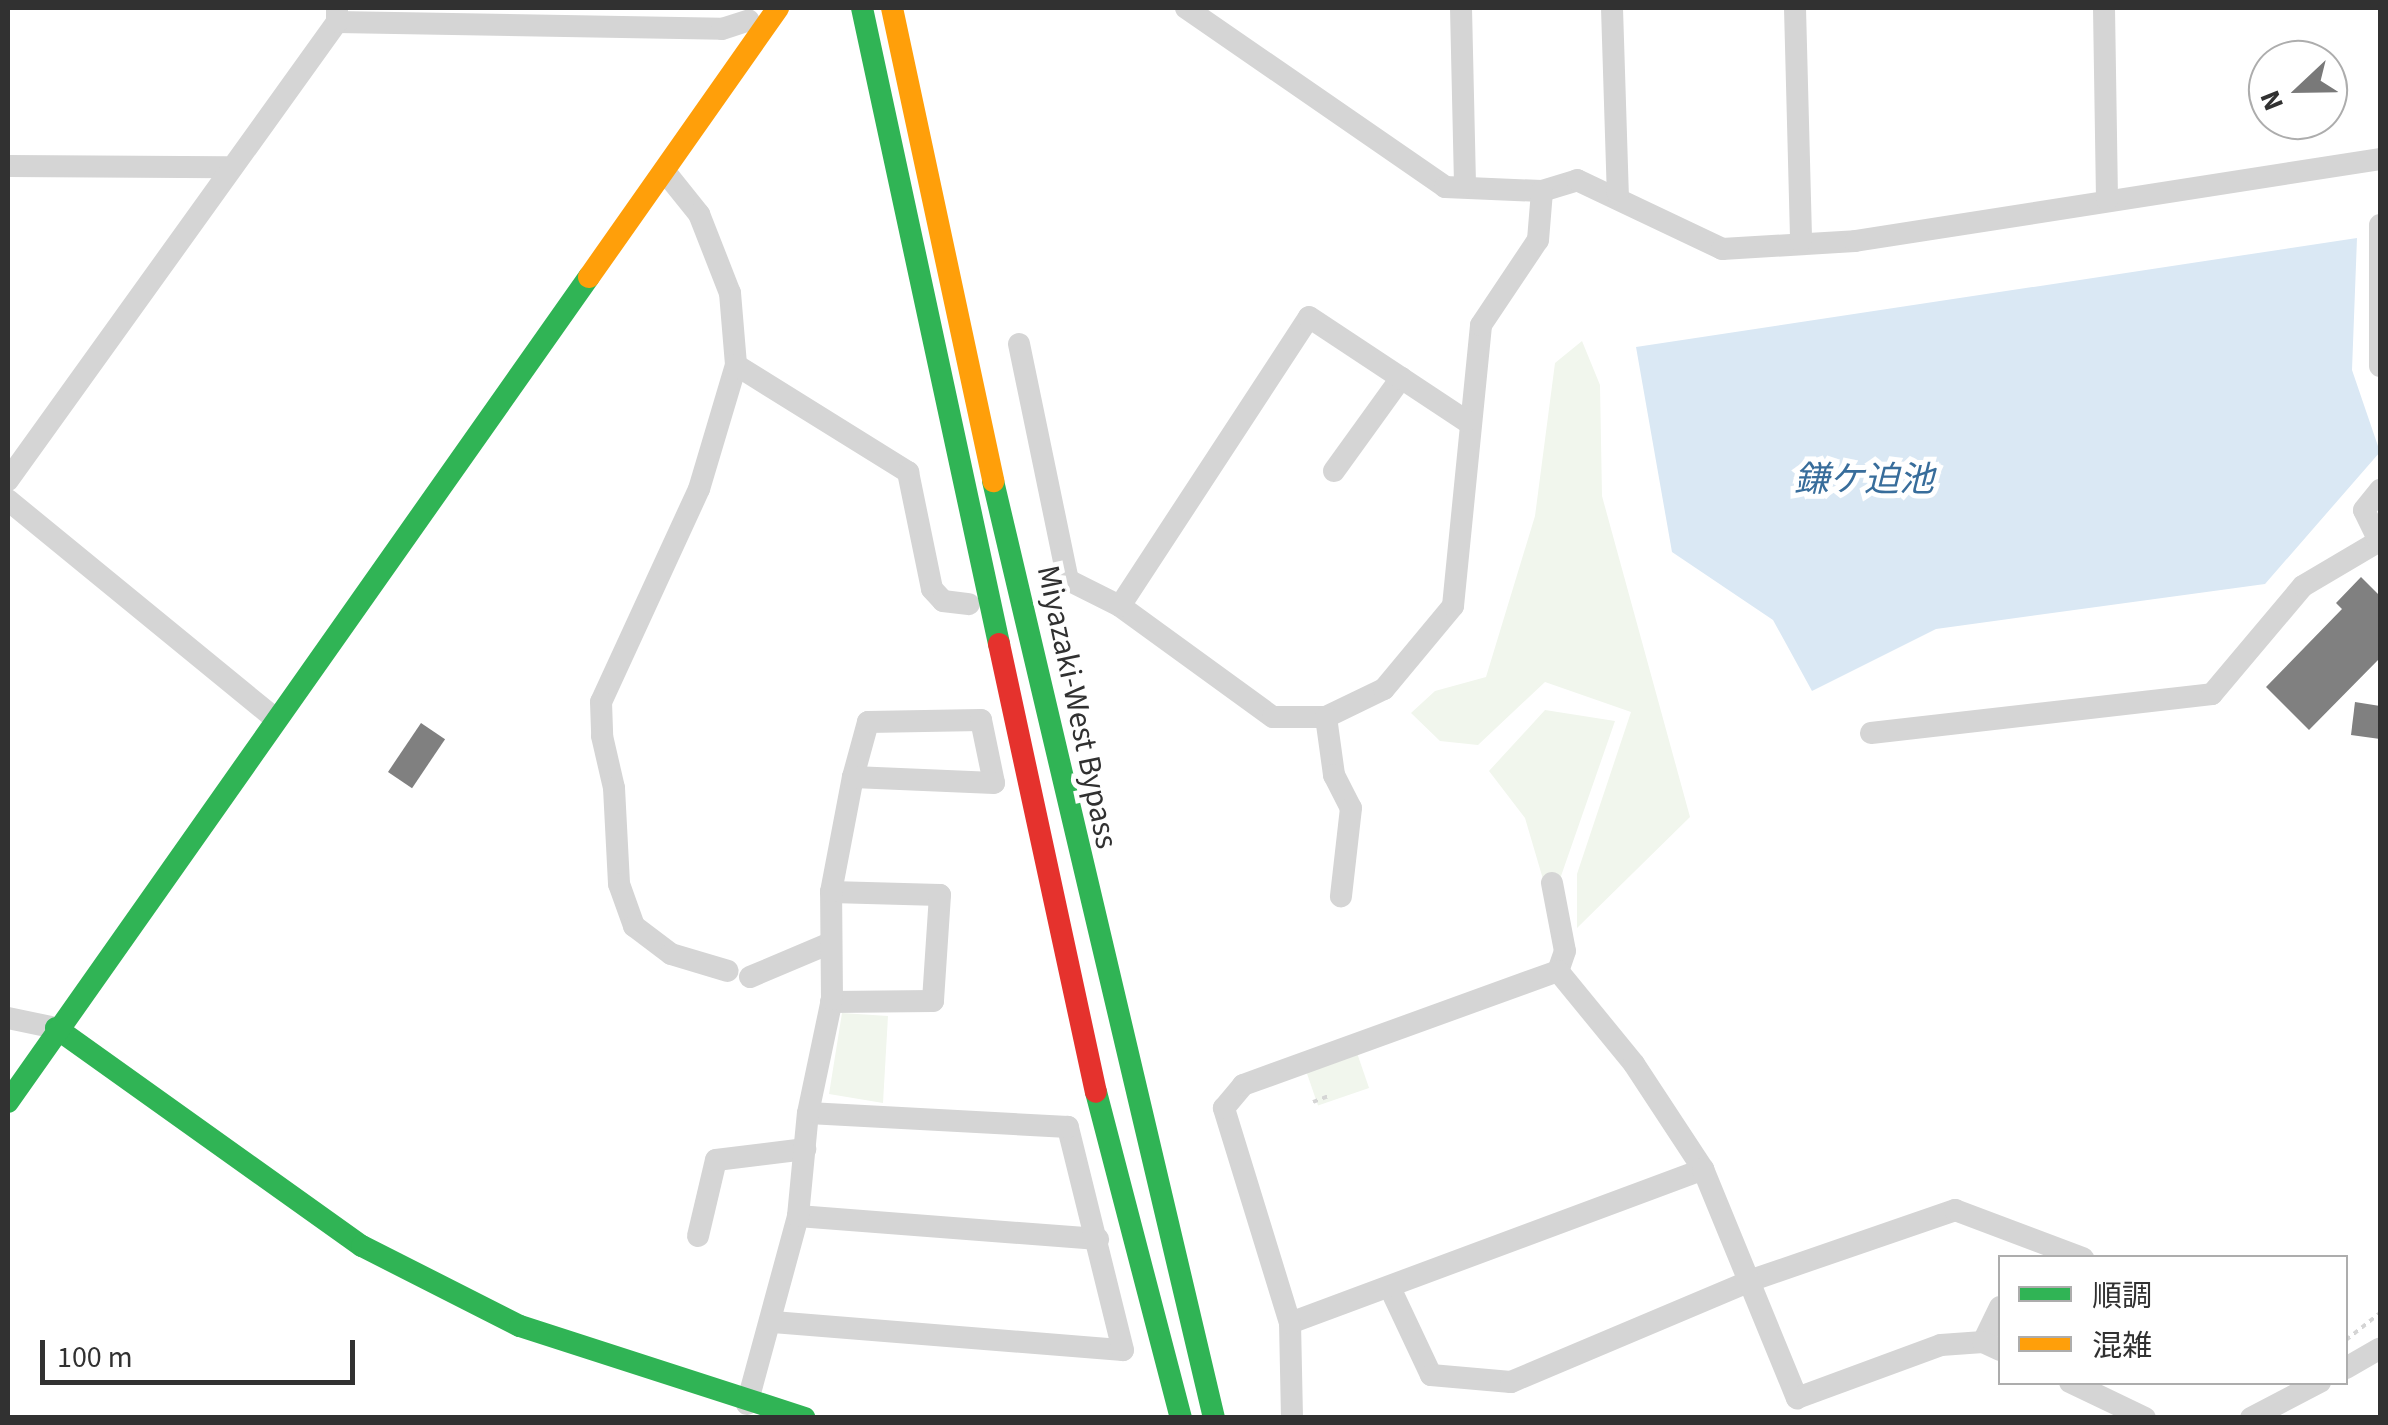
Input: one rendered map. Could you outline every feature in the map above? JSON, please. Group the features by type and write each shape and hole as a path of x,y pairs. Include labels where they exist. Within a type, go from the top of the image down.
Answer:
{"main road":[{"path":"8,1102 274,718 666,172 778,8"},
{"name":"Miyazaki-West Bypass","path":"892,8 1049,741 1214,1418"},
{"name":"Miyazaki-West Bypass","path":"862,13 1084,1044 1181,1418"},
{"path":"56,1028 362,1246 520,1326 747,1404 805,1418"}],"street":[{"path":"8,480 337,14 722,29 752,14 751,48 771,38 795,8"},
{"path":"1186,8 1445,187 1465,185 1542,192 1577,180 1618,194 1722,249 1801,241 1854,241 2380,159"},
{"path":"1461,8 1465,185"},
{"path":"1612,8 1618,194"},
{"path":"1795,8 1801,241"},
{"path":"2104,8 2108,200"},
{"path":"8,166 226,167"},
{"path":"666,172 699,214 730,293 736,366 699,489 601,702 619,884 634,926 671,954 739,974 828,944"},
{"path":"1019,344 1059,580 1120,606 1273,717 1326,716 1384,689 1452,606 1466,420 1481,325 1538,240 1542,192"},
{"path":"2380,224 2380,366"},
{"path":"1120,606 1309,317 1466,420"},
{"path":"736,366 908,472 932,589 942,601 969,604"},
{"path":"1334,471 1401,378"},
{"path":"1870,732 2212,694 2303,586 2379,540 2364,510 2380,490"},
{"path":"8,500 274,718"},
{"path":"1326,716 1334,775 1351,808 1341,896"},
{"path":"747,1404 773,1322 798,1216 808,1113 832,1002 828,944 831,892 853,777 868,722 982,720 994,782 853,777"},
{"path":"1552,883 1565,951 1558,971"},
{"path":"831,892 940,895 933,1001 832,1002"},
{"path":"1558,971 1634,1064 1703,1169 1752,1280 1796,1398 1941,1345 1992,1346 1998,1317"},
{"path":"1292,1418 1290,1323 1224,1108 1244,1085 1558,971"},
{"path":"8,1018 56,1028"},
{"path":"773,1322 1124,1350 1068,1128 808,1113"},
{"path":"698,1236 716,1160 804,1149"},
{"path":"1290,1323 1391,1290 1703,1169"},
{"path":"1391,1290 1431,1376 1512,1382 1752,1280 1955,1210 2030,1247 2069,1255"},
{"path":"798,1216 1098,1240"},
{"path":"2348,1367 2380,1348"},
{"path":"2076,1385 2145,1418"},
{"path":"2251,1418 2314,1385"}],"path":[{"path":"1314,1102 1329,1096"},
{"path":"2348,1338 2380,1313"}],"shaded area":[{"path":"1582,341 1600,385 1602,496 1690,817 1577,928 1577,874 1631,712 1545,682 1478,745 1440,741 1411,713 1435,691 1486,677 1535,516 1555,363"},
{"path":"1545,710 1615,721 1560,879 1545,886 1525,818 1489,771"},
{"path":"842,1013 888,1016 883,1103 829,1094"},
{"path":"1357,1053 1369,1088 1318,1106 1306,1071"}],"water":[{"name":"鎌ケ迫池","path":"2357,238 2352,370 2380,452 2265,584 1936,629 1812,691 1773,620 1672,552 1636,347"}],"building":[{"path":"2361,577 2380,596 2380,658 2309,730 2266,687 2342,609 2336,603"},
{"path":"2355,702 2380,706 2380,739 2351,735"},
{"path":"421,723 445,739 412,788 388,772"}],"traffic: fast":[{"path":"862,8 999,644"},
{"path":"8,1102 589,277"},
{"path":"993,481 1214,1418"},
{"path":"56,1028 362,1246 520,1326 805,1418"},
{"path":"1096,1092 1181,1418"}],"traffic: slow":[{"path":"589,277 778,8"},
{"path":"892,8 993,481"}],"traffic: jam":[{"path":"999,644 1096,1092"}]}
